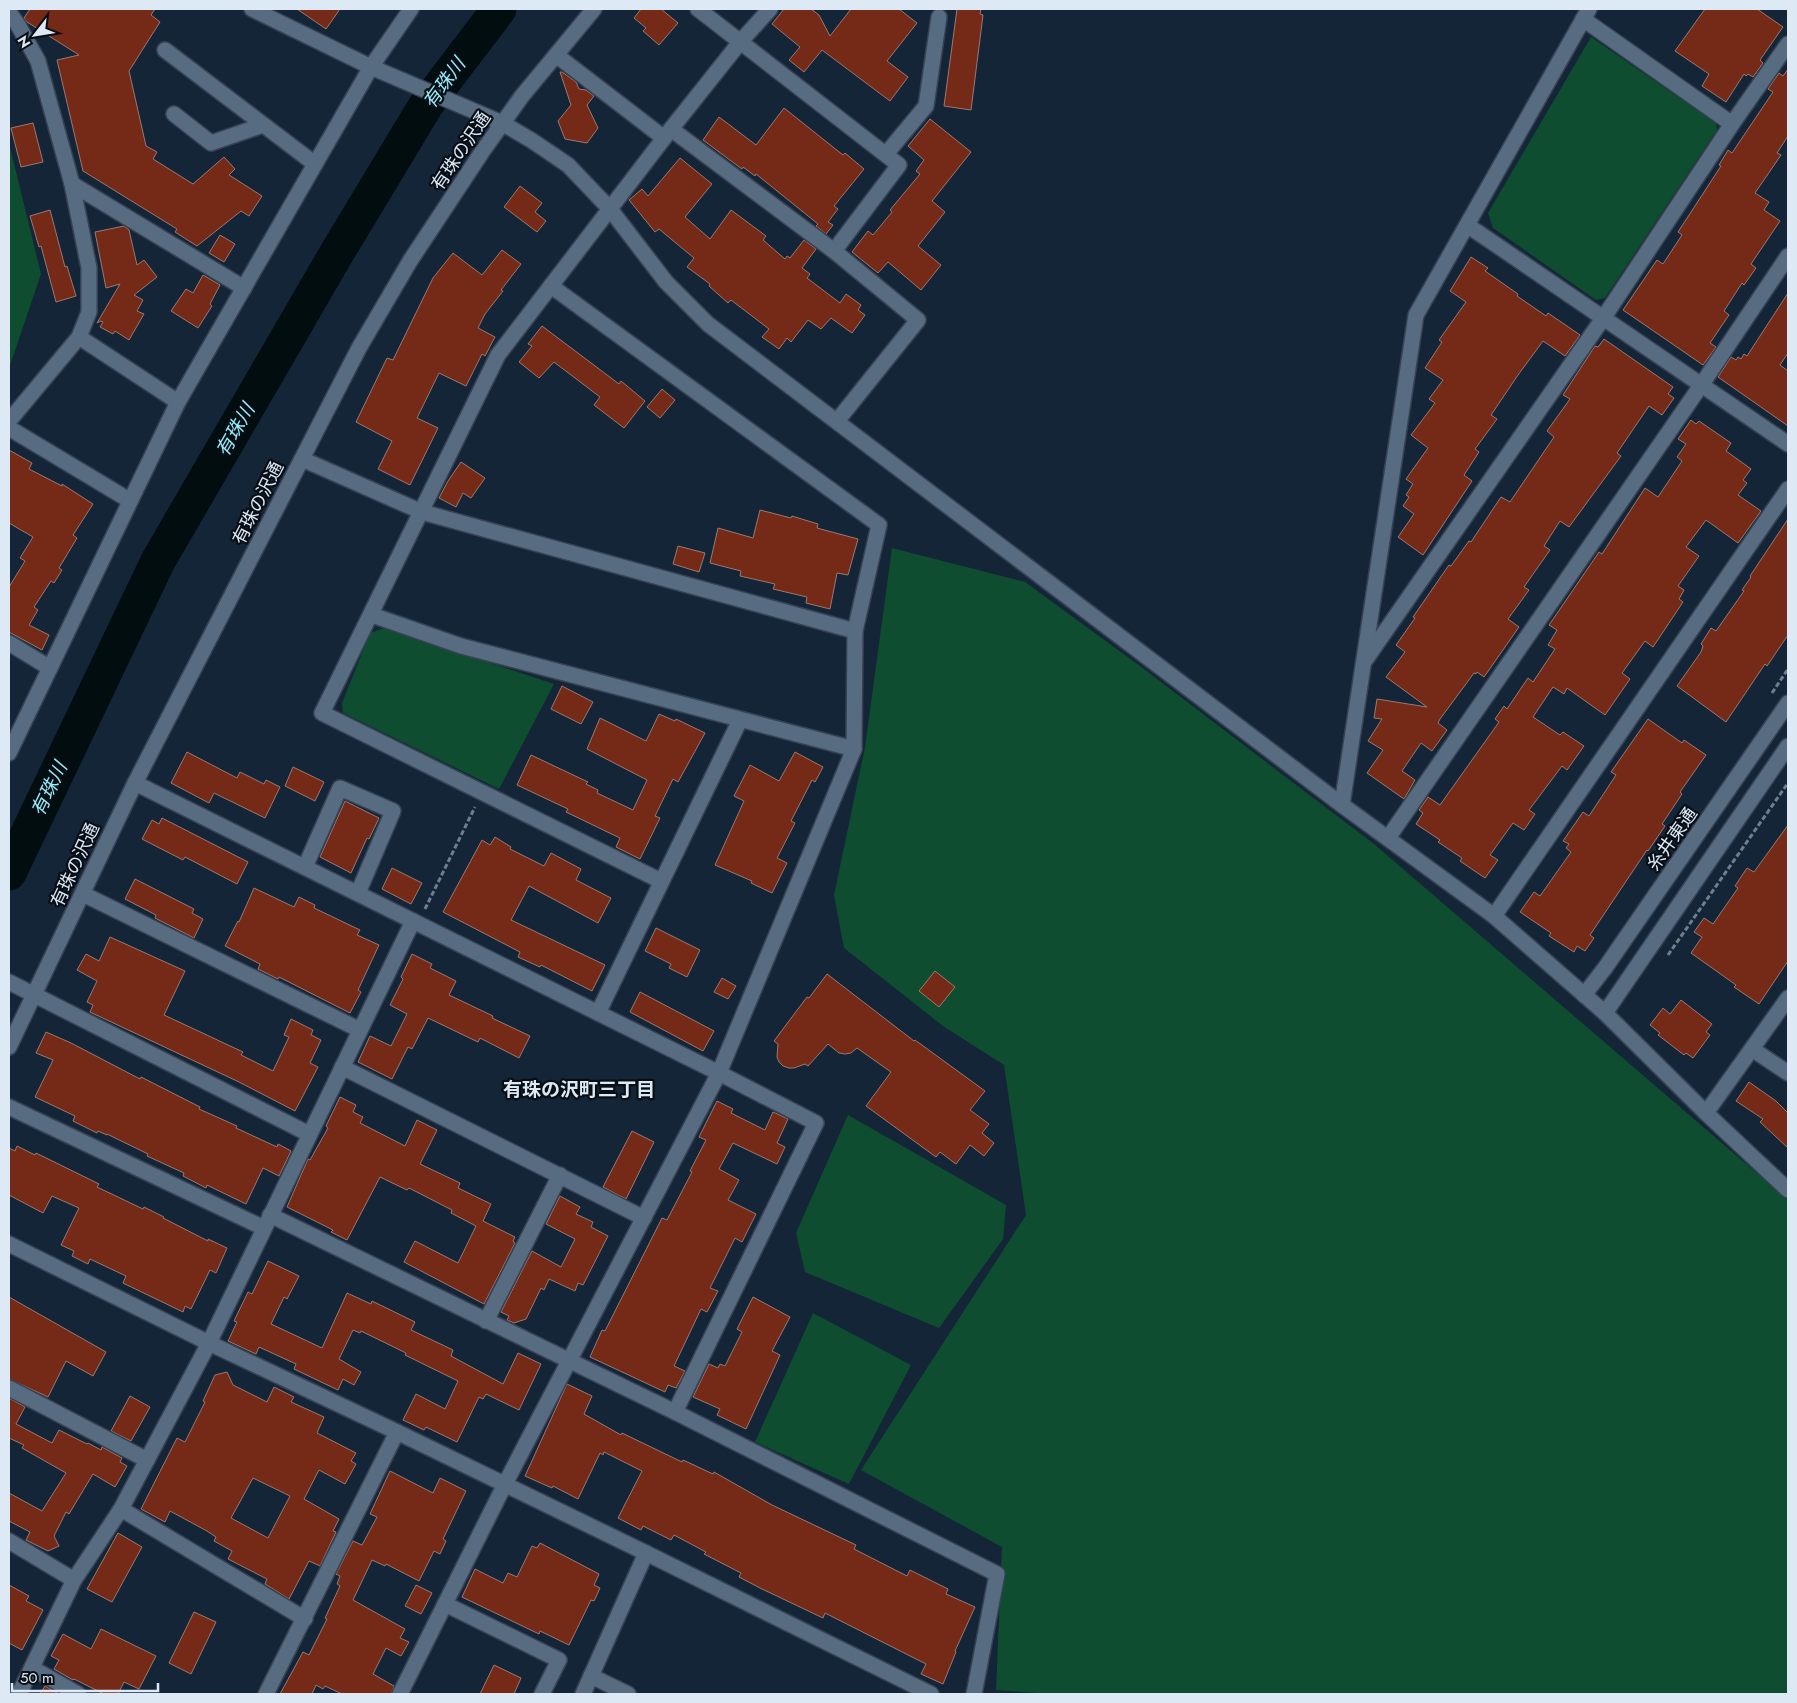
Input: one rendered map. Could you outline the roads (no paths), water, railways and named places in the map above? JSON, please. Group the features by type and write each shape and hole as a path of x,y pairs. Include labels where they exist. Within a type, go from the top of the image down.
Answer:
{"street":[{"path":"252,9 371,67 502,123 568,165 610,209 666,282 708,324 1342,804 1494,916 1604,1012 1706,1113 1788,1190"},
{"path":"9,753 178,402 371,67 411,9"},
{"name":"有珠の沢通","path":"9,1046 135,782 359,348 401,277 502,123 594,9"},
{"path":"698,9 899,165 834,251"},
{"path":"660,882 322,713 372,615 498,355 741,41 770,9"},
{"path":"9,12 38,60 72,184 90,268 89,312 79,337 9,421"},
{"path":"1342,804 1416,315 1586,14 1732,124"},
{"path":"886,154 926,106 939,17"},
{"path":"1365,662 1604,316 1732,124 1788,44"},
{"path":"165,50 315,164"},
{"path":"556,55 834,251 918,320 836,421"},
{"path":"174,114 211,143 263,125"},
{"path":"72,184 244,288"},
{"path":"1467,224 1604,316 1788,444"},
{"path":"1388,838 1702,384 1788,256"},
{"path":"400,1694 505,1484 718,1073 854,749 856,631 879,525 551,286"},
{"path":"79,337 178,402"},
{"path":"9,428 130,500"},
{"path":"302,459 422,512 856,631"},
{"path":"1494,916 1788,489"},
{"path":"372,615 461,646 854,749"},
{"path":"9,643 50,668"},
{"name":"糸井東通","path":"1584,995 1605,968 1788,703"},
{"path":"598,1013 740,720"},
{"path":"1604,1012 1788,746"},
{"path":"135,782 816,1123 675,1412"},
{"path":"305,867 340,788 393,811 358,893"},
{"path":"83,894 360,1030"},
{"path":"19,1694 74,1580 121,1509 209,1344 360,1030 416,922"},
{"path":"9,982 33,996 309,1134"},
{"path":"1706,1113 1788,998"},
{"path":"1752,1048 1788,1073"},
{"path":"342,1067 644,1218"},
{"path":"9,1107 486,1321 675,1412 997,1574 974,1694"},
{"path":"486,1321 560,1176"},
{"path":"9,1244 209,1344 505,1484 932,1694"},
{"path":"9,1388 147,1460"},
{"path":"266,1694 397,1432"},
{"path":"121,1509 305,1619"},
{"path":"9,1541 74,1580"},
{"path":"583,1694 646,1553"},
{"path":"445,1604 559,1660 542,1694"},
{"path":"32,1668 78,1694"},
{"path":"591,1676 628,1694"}],"waterway":[{"name":"有珠川","path":"9,873 158,561 335,256 426,105 499,9"}],"district":[{"name":"有珠の沢町三丁目","path":"579,1089"}]}
